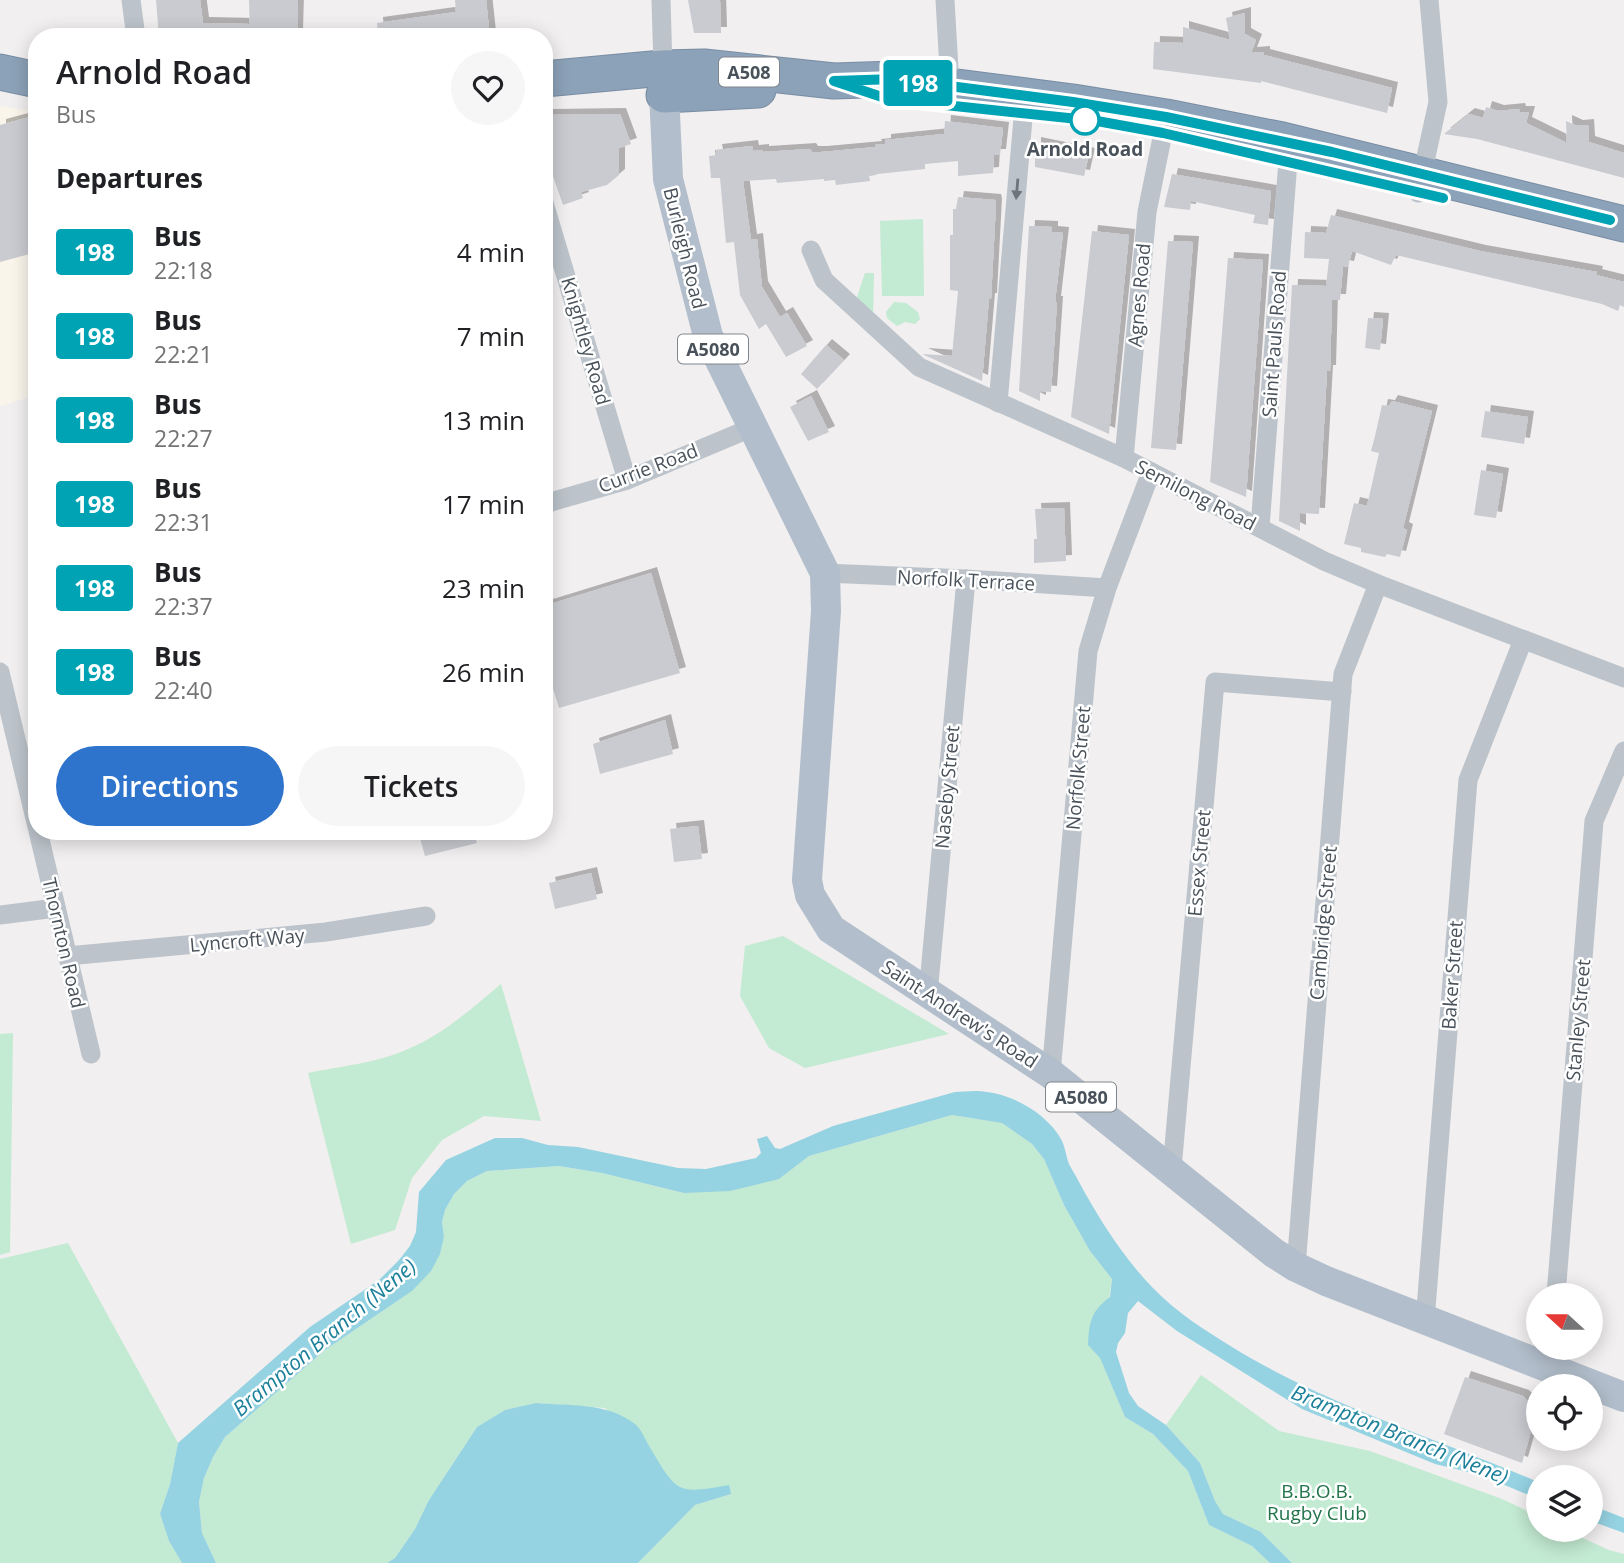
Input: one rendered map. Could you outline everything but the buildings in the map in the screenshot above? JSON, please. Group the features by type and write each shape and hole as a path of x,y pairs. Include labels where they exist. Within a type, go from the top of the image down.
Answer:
{"highway":[{"name":"A508","path":"553,79 663,81 704,67 834,81 895,79 950,86 1097,121 1619,229"},
{"path":"0,72 28,78"},
{"name":"A508","path":"834,81 888,99 1024,104 1166,117 1282,141 1428,188"},
{"path":"0,89 28,88"}],"main road":[{"name":"Burleigh Road","path":"663,81 668,179 708,337 825,573 826,611"},
{"name":"Saint Andrew's Road","path":"826,611 807,880 810,895 831,929 1051,1074 1296,1267 1425,1321 1526,1351"},
{"name":"Saint Andrew's Road","path":"1555,1360 1624,1398"}],"street":[{"path":"131,0 135,28"},
{"path":"661,0 663,81"},
{"path":"945,0 950,86"},
{"path":"1428,188 1438,102 1429,0"},
{"path":"998,403 1024,104"},
{"name":"Agnes Road","path":"1124,458 1146,212 1163,133"},
{"name":"Saint Pauls Road","path":"1260,527 1288,161"},
{"name":"Knightley Road","path":"553,233 627,480"},
{"name":"Semilong Road","path":"811,250 824,280 919,367 998,403 1055,425 1124,458 1324,561 1624,678"},
{"name":"Currie Road","path":"553,501 627,480 751,428"},
{"name":"Norfolk Street","path":"1051,1074 1088,651 1107,588 1151,472"},
{"name":"Norfolk Terrace","path":"825,573 1107,588"},
{"name":"Naseby Street","path":"929,995 965,579"},
{"name":"Cambridge Street","path":"1296,1267 1343,674 1378,584"},
{"name":"Baker Street","path":"1425,1321 1468,780 1523,640"},
{"name":"Thornton Road","path":"0,672 3,701 28,795"},
{"name":"Essex Street","path":"1172,1169 1215,682 1342,692"},
{"name":"Stanley Street","path":"1557,1283 1594,821 1624,751"},
{"name":"Thornton Road","path":"40,840 91,1054"},
{"path":"0,915 56,908"},
{"name":"Lyncroft Way","path":"67,956 327,933 426,916"}],"shaded area":[{"path":"0,106 28,111 28,398 0,406"}],"green space":[{"path":"923,219 924,296 882,296 880,221"},
{"path":"865,273 874,273 873,319 855,303"},
{"path":"894,302 906,303 918,312 920,319 915,324 905,322 897,326 887,318 886,312"},
{"path":"783,936 949,1034 805,1068 769,1048 740,996 745,946"},
{"path":"501,984 541,1121 484,1116 442,1140 412,1178 395,1230 351,1244 308,1073 372,1061 408,1049 446,1028"},
{"path":"13,1033 10,1252 0,1255 0,1034"},
{"path":"952,1115 1002,1123 1032,1144 1044,1159 1064,1205 1090,1251 1112,1279 1100,1358 1125,1417 1153,1434 1188,1471 1209,1525 1252,1546 1270,1563 638,1563 695,1505 731,1494 693,1492 680,1488 605,1408 536,1403 505,1410 477,1427 429,1500 415,1529 395,1558 387,1563 216,1563 202,1533 199,1502 204,1478 225,1437 325,1350 412,1291 440,1254 445,1210 454,1194 467,1181 487,1171 559,1166 602,1173 684,1193 779,1179 809,1156"},
{"path":"68,1243 178,1443 170,1484 160,1514 169,1541 182,1563 0,1563 0,1259"},
{"name":"B.B.O.B. Rugby Club","path":"1201,1375 1279,1431 1370,1451 1526,1510 1526,1542 1591,1542 1624,1554 1624,1563 1292,1563 1261,1532 1223,1514 1200,1463 1166,1425"}],"water":[{"name":"Brampton Branch (Nene)","path":"983,1091 1008,1097 1029,1107 1055,1130 1061,1139 1070,1166 1121,1250 1152,1287 1190,1320 1232,1347 1306,1387 1526,1477 1526,1494 1481,1475 1435,1464 1302,1409 1177,1331 1138,1301 1128,1313 1125,1333 1116,1352 1129,1393 1138,1406 1166,1425 1200,1463 1223,1514 1261,1532 1292,1563 1270,1563 1252,1546 1209,1525 1188,1471 1153,1434 1125,1417 1100,1358 1088,1345 1092,1318 1110,1297 1112,1279 1090,1251 1064,1205 1044,1159 1032,1144 1002,1123 952,1115 809,1156 779,1179 730,1191 684,1193 602,1173 559,1166 487,1171 467,1181 454,1194 445,1210 442,1222 444,1237 440,1254 431,1271 412,1291 325,1350 225,1437 204,1478 199,1502 202,1533 216,1563 182,1563 169,1541 160,1514 170,1484 178,1443 310,1327 379,1280 399,1260 410,1246 416,1232 419,1192 446,1160 495,1138 522,1138 678,1168 706,1169 756,1158 761,1153 757,1139 767,1136 775,1148 780,1149 833,1126 955,1092"},
{"path":"536,1403 600,1408 624,1417 639,1429 672,1481 687,1489 698,1490 729,1485 731,1494 695,1505 638,1563 387,1563 395,1558 415,1529 429,1500 477,1427 505,1410"},
{"path":"1603,1510 1624,1518 1624,1533 1603,1525"}],"bus line":[{"name":"198","path":"1443,198 1163,133 1097,121 888,99 834,81 895,79 1166,117 1332,152 1610,220"}],"place":[{"name":"Arnold Road","path":"1085,120"}]}
